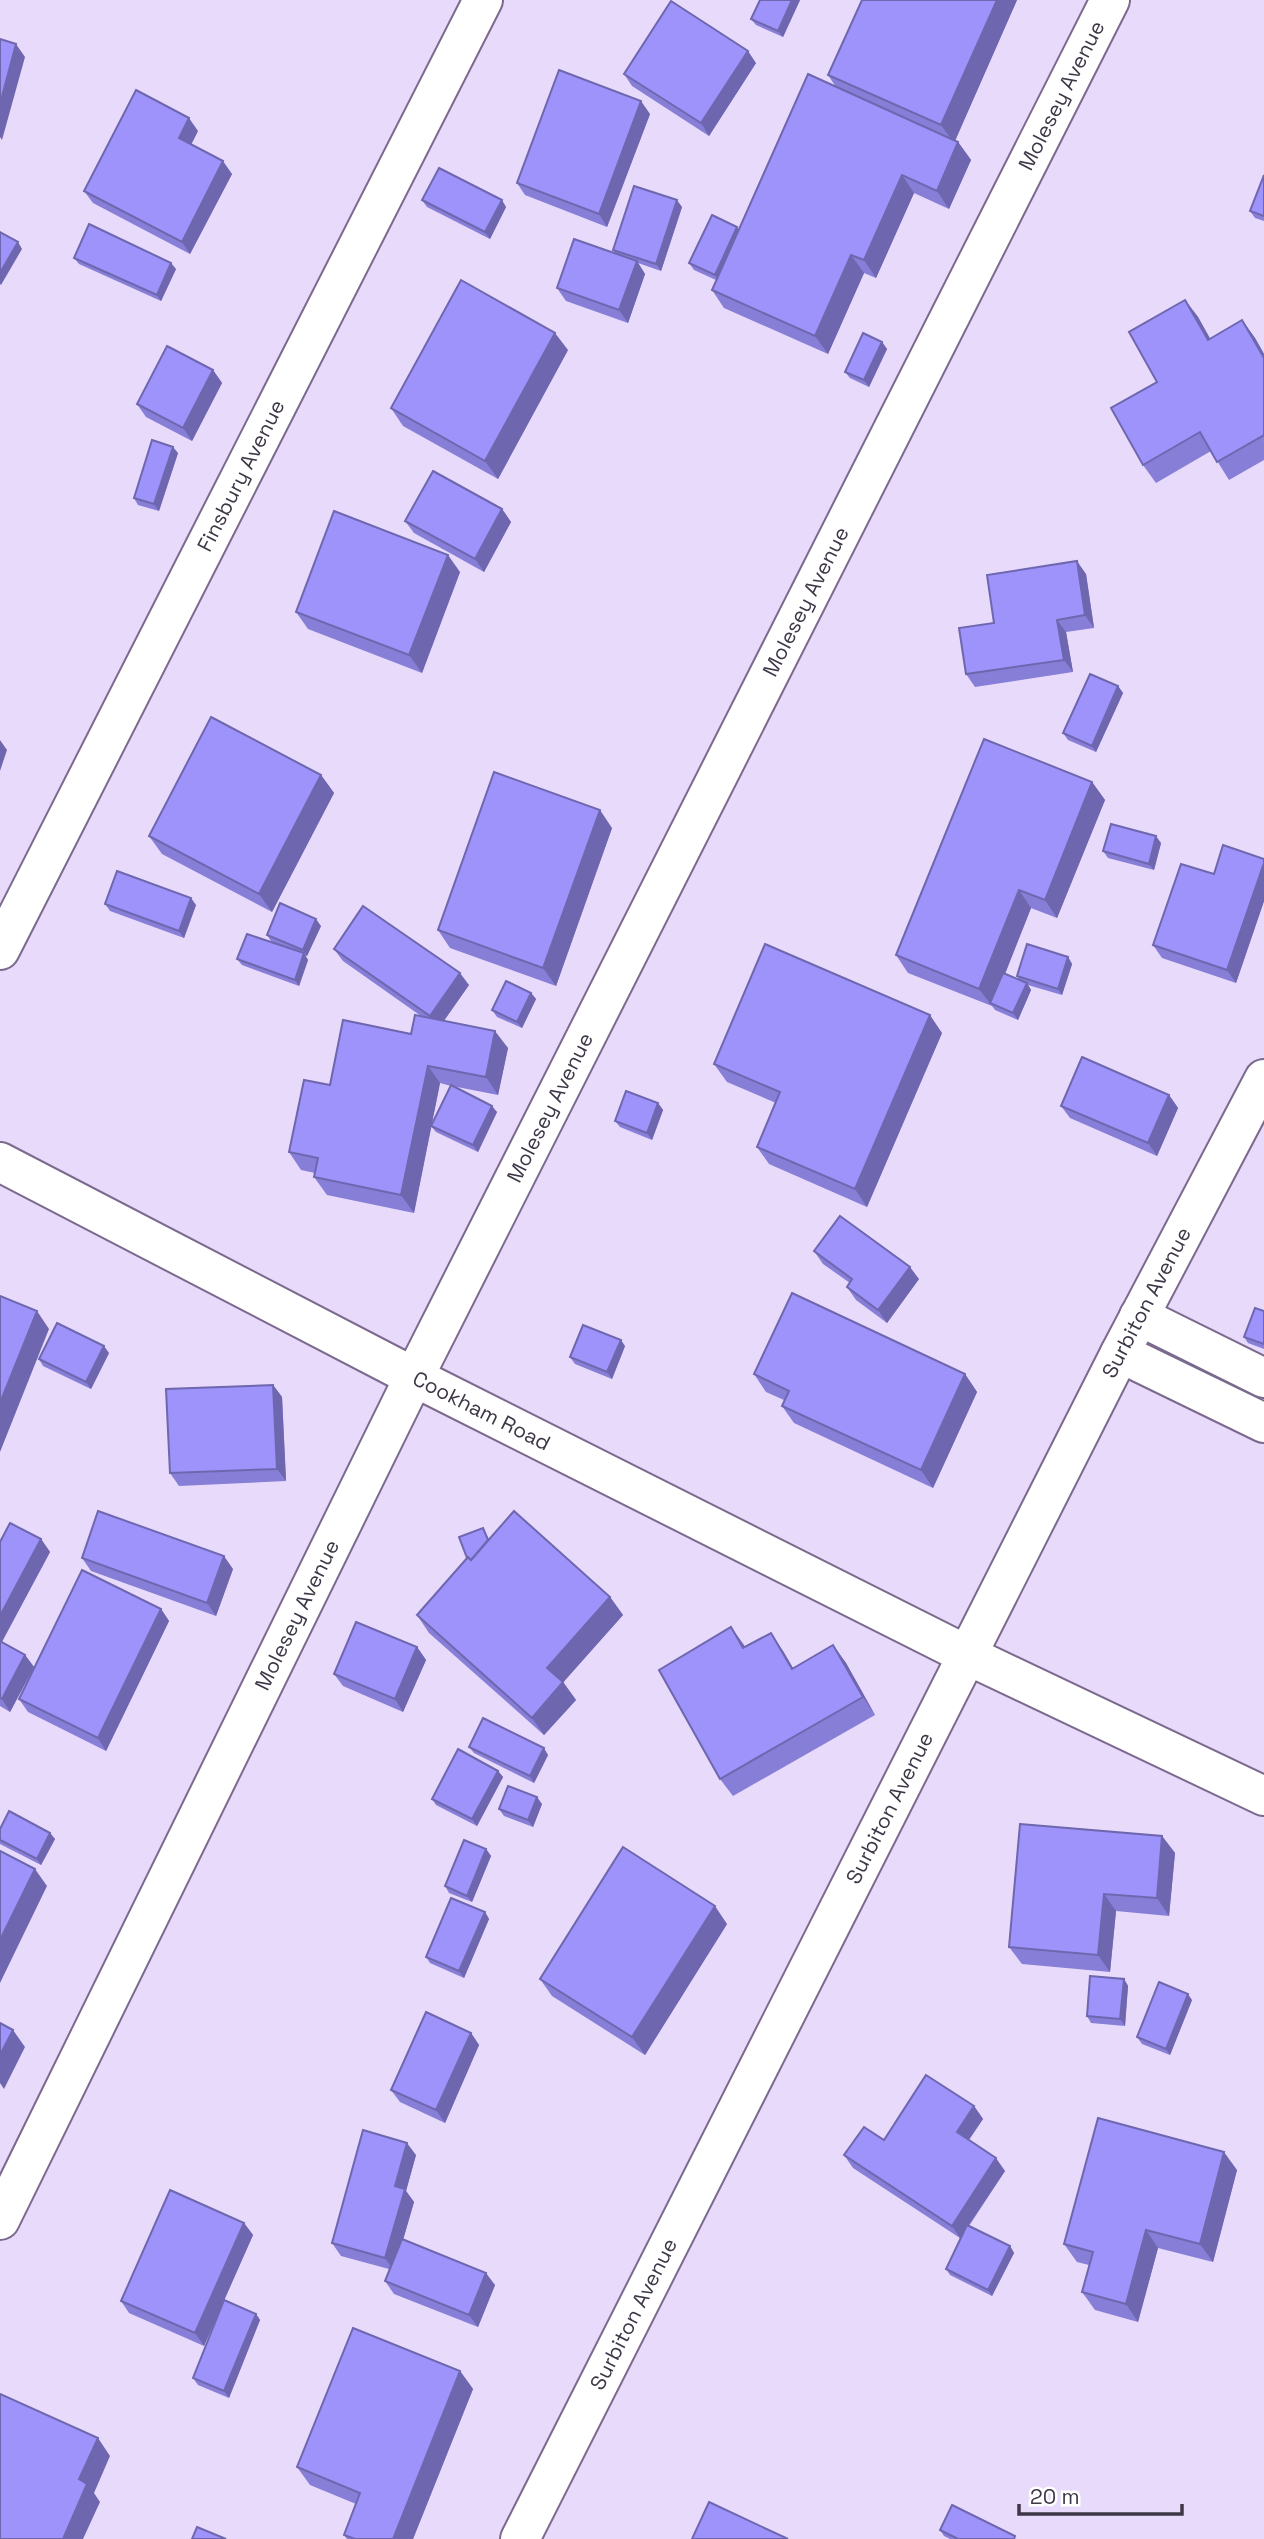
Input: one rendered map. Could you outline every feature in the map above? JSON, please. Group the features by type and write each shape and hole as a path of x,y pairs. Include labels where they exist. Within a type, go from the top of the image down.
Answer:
{"street":[{"name":"Finsbury Avenue","path":"0,950 483,0"},
{"name":"Molesey Avenue","path":"0,2221 414,1377 1110,0"},
{"name":"Surbiton Avenue","path":"520,2539 1120,1353 1264,1079"},
{"name":"Cookham Road","path":"0,1162 414,1377 967,1655 1264,1796"},
{"path":"1139,1316 1264,1378"},
{"path":"1120,1353 1264,1423"}],"building":[{"path":"760,0 792,0 778,31 751,19"},
{"path":"862,0 997,0 941,125 828,75"},
{"path":"671,1 748,51 701,123 624,74"},
{"path":"0,39 16,44 0,104"},
{"path":"559,70 641,101 599,214 517,183"},
{"path":"808,74 958,142 937,191 902,175 864,260 851,255 815,336 712,290"},
{"path":"136,90 189,118 179,138 223,161 182,242 84,191"},
{"path":"439,168 502,200 485,232 422,200"},
{"path":"1264,175 1264,216 1250,211"},
{"path":"634,186 677,200 656,264 613,250"},
{"path":"712,215 737,227 715,275 689,263"},
{"path":"89,224 171,263 157,295 74,258"},
{"path":"0,232 18,242 0,273"},
{"path":"574,239 637,261 619,310 557,288"},
{"path":"461,280 555,333 485,461 391,408"},
{"path":"1185,300 1208,340 1242,320 1264,358 1264,435 1217,462 1200,432 1143,465 1111,408 1157,382 1129,332"},
{"path":"863,333 882,342 864,380 845,372"},
{"path":"167,346 213,370 183,428 137,404"},
{"path":"152,440 173,447 154,504 134,498"},
{"path":"433,471 502,509 475,559 405,521"},
{"path":"334,511 448,555 409,655 296,612"},
{"path":"1077,561 1085,615 1057,620 1064,660 966,674 959,628 994,623 987,575"},
{"path":"1090,674 1118,686 1092,746 1063,733"},
{"path":"211,717 321,775 259,894 149,836"},
{"path":"984,739 1092,782 1045,900 1019,890 979,989 896,955"},
{"path":"494,772 600,810 543,968 438,930"},
{"path":"1111,824 1156,836 1149,864 1103,851"},
{"path":"1223,845 1264,859 1227,970 1153,945 1181,864 1214,874"},
{"path":"117,871 191,898 179,931 105,904"},
{"path":"280,903 316,919 303,950 267,935"},
{"path":"363,906 460,973 430,1016 334,949"},
{"path":"247,934 304,953 295,980 237,959"},
{"path":"765,944 930,1015 855,1189 757,1147 780,1092 714,1064"},
{"path":"1027,944 1068,957 1058,989 1017,976"},
{"path":"1003,973 1027,983 1013,1013 990,1003"},
{"path":"506,981 531,993 517,1022 492,1010"},
{"path":"415,1015 495,1031 486,1077 428,1066 401,1195 314,1177 318,1158 289,1152 304,1080 330,1085 343,1020 411,1034"},
{"path":"1082,1057 1169,1095 1148,1143 1061,1106"},
{"path":"451,1085 492,1106 473,1145 431,1126"},
{"path":"626,1091 658,1103 647,1133 615,1121"},
{"path":"840,1216 910,1267 878,1310 847,1287 852,1279 814,1251"},
{"path":"792,1293 965,1374 921,1470 782,1406 789,1391 754,1374"},
{"path":"0,1296 37,1311 0,1403"},
{"path":"1255,1308 1264,1311 1264,1344 1244,1337"},
{"path":"57,1323 104,1346 86,1382 39,1359"},
{"path":"583,1325 621,1340 607,1372 570,1357"},
{"path":"273,1385 277,1469 170,1473 166,1389"},
{"path":"98,1511 224,1556 207,1603 82,1558"},
{"path":"514,1511 610,1597 547,1668 563,1682 532,1718 417,1615 468,1557 471,1560"},
{"path":"10,1523 41,1539 0,1616 0,1542"},
{"path":"483,1528 488,1540 471,1560 467,1558 459,1537"},
{"path":"82,1570 161,1609 98,1738 19,1699"},
{"path":"356,1622 417,1647 395,1699 334,1674"},
{"path":"731,1627 743,1648 771,1633 792,1669 833,1645 863,1697 720,1779 659,1670"},
{"path":"0,1641 25,1655 2,1699 0,1698"},
{"path":"483,1718 544,1748 530,1776 469,1747"},
{"path":"458,1749 498,1771 472,1819 432,1799"},
{"path":"508,1786 537,1797 528,1820 499,1809"},
{"path":"9,1811 50,1833 37,1859 0,1840 0,1829"},
{"path":"1020,1824 1162,1836 1157,1898 1104,1894 1098,1955 1009,1947"},
{"path":"464,1840 486,1849 467,1896 445,1886"},
{"path":"623,1847 715,1906 632,2037 540,1979"},
{"path":"0,1851 35,1869 0,1940"},
{"path":"451,1898 485,1912 459,1971 426,1957"},
{"path":"1090,1976 1124,1979 1120,2019 1087,2016"},
{"path":"1159,1982 1188,1994 1166,2049 1137,2037"},
{"path":"426,2012 471,2033 436,2110 391,2090"},
{"path":"0,2023 13,2030 0,2055"},
{"path":"926,2075 974,2106 957,2132 996,2158 952,2226 844,2155 864,2127 884,2140"},
{"path":"1098,2118 1224,2152 1200,2244 1146,2230 1126,2304 1082,2292 1093,2252 1064,2244"},
{"path":"363,2130 407,2143 395,2186 405,2189 385,2258 332,2243"},
{"path":"170,2190 244,2223 195,2333 121,2301"},
{"path":"967,2225 1010,2246 988,2290 946,2269"},
{"path":"402,2239 486,2273 469,2315 385,2281"},
{"path":"224,2300 256,2314 224,2391 193,2378"},
{"path":"353,2328 460,2371 393,2539 355,2539 344,2535 360,2493 297,2467"},
{"path":"0,2394 98,2438 79,2479 87,2484 63,2539 0,2539"},
{"path":"709,2502 788,2539 692,2539"},
{"path":"952,2505 1015,2536 1014,2539 958,2539 940,2530"},
{"path":"197,2527 226,2539 192,2539"}]}
